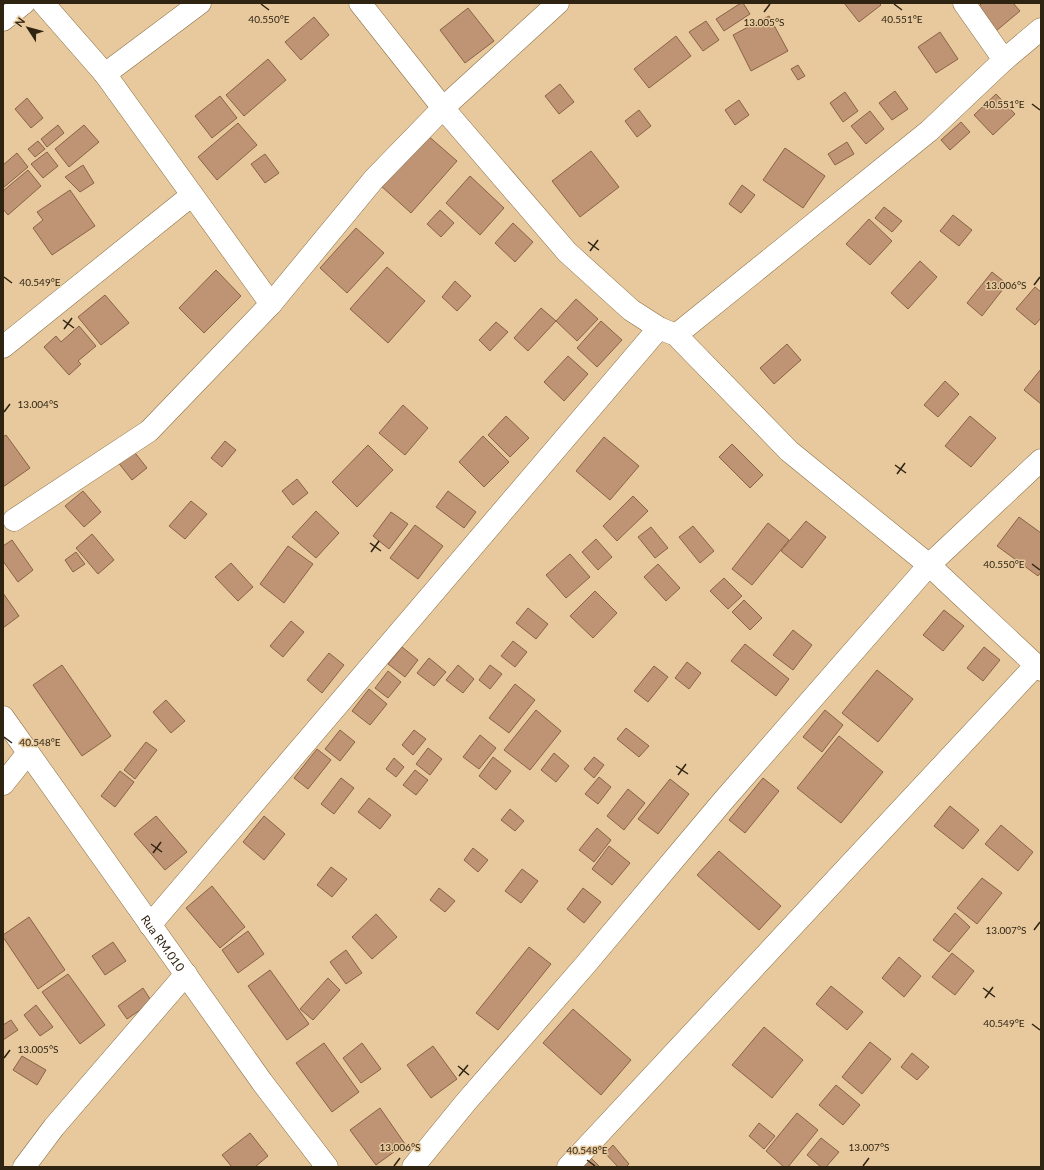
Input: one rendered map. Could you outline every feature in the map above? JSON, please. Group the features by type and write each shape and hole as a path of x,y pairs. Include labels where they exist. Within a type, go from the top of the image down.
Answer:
{"street":[{"path":"3,20 24,3"},
{"path":"43,3 105,74 271,304"},
{"path":"105,74 200,3"},
{"path":"360,3 443,108 568,252 631,310 667,331 789,451 928,565 1038,667 568,1167"},
{"path":"14,520 149,431 271,304 374,179 443,108 558,3"},
{"path":"964,3 1004,60"},
{"path":"150,925 667,331 929,131 1004,60 1041,29"},
{"path":"3,347 192,195"},
{"path":"413,1167 466,1102 586,964 723,801 928,565 1041,460"},
{"name":"Rua RM.010","path":"3,717 262,1082 326,1167"},
{"path":"3,784 28,753"},
{"path":"24,1167 54,1127 186,974"}],"building":[{"path":"743,3 750,14 724,31 716,19"},
{"path":"844,3 879,3 881,5 859,22"},
{"path":"982,3 1013,3 1020,11 996,31 977,8"},
{"path":"468,8 494,41 465,63 440,30"},
{"path":"769,16 788,51 751,71 733,35"},
{"path":"314,17 329,35 301,60 285,42"},
{"path":"706,21 719,40 703,51 689,32"},
{"path":"940,32 958,59 936,73 918,47"},
{"path":"676,36 691,56 649,88 634,69"},
{"path":"268,59 286,80 244,116 226,95"},
{"path":"798,65 805,76 798,80 791,69"},
{"path":"560,84 574,102 559,114 545,96"},
{"path":"895,91 908,109 892,120 879,103"},
{"path":"845,92 858,111 843,122 830,103"},
{"path":"996,94 1015,114 993,135 974,115"},
{"path":"220,96 237,118 212,138 195,116"},
{"path":"27,98 43,118 31,128 15,109"},
{"path":"739,100 749,115 735,125 725,110"},
{"path":"639,110 651,126 637,137 625,121"},
{"path":"870,111 884,129 866,144 851,126"},
{"path":"961,122 970,132 950,150 941,140"},
{"path":"238,123 257,145 217,180 198,157"},
{"path":"58,125 64,133 47,147 41,139"},
{"path":"84,125 99,142 69,167 55,149"},
{"path":"426,134 457,161 411,213 380,185"},
{"path":"38,141 45,149 35,157 28,149"},
{"path":"847,142 854,154 835,165 828,154"},
{"path":"785,148 825,176 803,208 763,180"},
{"path":"591,151 619,187 580,217 552,181"},
{"path":"47,152 58,166 43,178 31,164"},
{"path":"17,153 28,167 3,188 3,165"},
{"path":"265,154 279,173 265,183 251,164"},
{"path":"83,165 94,183 80,192 65,177"},
{"path":"28,170 41,186 8,215 3,209 3,191"},
{"path":"470,176 504,208 480,235 446,203"},
{"path":"742,185 755,195 741,213 729,204"},
{"path":"70,190 95,226 52,255 33,228 43,220 37,212"},
{"path":"884,207 902,221 892,232 875,218"},
{"path":"440,210 454,223 441,237 427,224"},
{"path":"953,215 972,230 959,246 940,231"},
{"path":"869,219 892,241 870,265 846,244"},
{"path":"513,223 533,242 515,262 495,243"},
{"path":"356,228 384,253 347,293 320,268"},
{"path":"920,261 937,277 908,309 891,293"},
{"path":"387,267 425,301 388,343 350,309"},
{"path":"216,270 241,296 204,333 179,308"},
{"path":"992,272 1007,284 982,316 967,303"},
{"path":"455,281 471,296 457,311 442,297"},
{"path":"1035,287 1041,292 1041,318 1035,325 1016,309"},
{"path":"105,295 129,323 101,345 78,317"},
{"path":"576,299 598,319 577,341 556,321"},
{"path":"541,308 556,321 528,351 514,338"},
{"path":"601,321 622,340 597,367 577,348"},
{"path":"496,322 508,332 490,351 479,340"},
{"path":"79,326 96,346 78,361 81,364 69,375 44,347 56,336 61,342"},
{"path":"787,344 801,360 774,384 760,368"},
{"path":"568,356 588,374 564,401 544,382"},
{"path":"1041,369 1041,404 1024,390"},
{"path":"945,381 959,394 938,417 924,405"},
{"path":"403,405 428,428 405,455 379,433"},
{"path":"506,416 529,438 510,457 488,435"},
{"path":"970,416 996,438 971,467 945,446"},
{"path":"6,435 30,468 3,487 3,437"},
{"path":"483,436 509,462 484,487 459,462"},
{"path":"604,437 639,466 610,500 576,471"},
{"path":"225,441 236,450 222,467 211,458"},
{"path":"732,444 763,475 750,488 719,457"},
{"path":"368,445 393,470 357,507 332,482"},
{"path":"132,449 147,468 132,480 117,461"},
{"path":"297,479 308,493 293,505 282,491"},
{"path":"83,491 101,512 84,527 65,506"},
{"path":"448,491 476,512 464,528 436,507"},
{"path":"633,496 648,511 617,541 603,526"},
{"path":"191,501 207,514 185,539 169,526"},
{"path":"316,511 339,533 316,558 292,537"},
{"path":"391,512 408,524 389,549 373,536"},
{"path":"1019,517 1041,533 1041,572 1038,576 997,546"},
{"path":"806,521 826,537 802,568 781,551"},
{"path":"768,523 789,540 752,585 732,569"},
{"path":"415,525 443,546 418,579 390,558"},
{"path":"693,526 714,551 700,563 679,537"},
{"path":"651,527 668,548 655,558 638,537"},
{"path":"92,534 114,560 98,574 76,548"},
{"path":"596,539 612,557 598,570 582,552"},
{"path":"12,540 33,570 18,582 3,561 3,546"},
{"path":"288,546 313,564 284,603 260,584"},
{"path":"76,552 85,564 73,572 65,560"},
{"path":"570,554 590,577 566,598 546,575"},
{"path":"231,563 253,587 238,601 215,577"},
{"path":"658,564 680,588 666,601 644,577"},
{"path":"724,578 742,596 728,609 710,591"},
{"path":"595,591 617,613 593,638 570,616"},
{"path":"3,593 19,616 3,628"},
{"path":"744,600 762,618 750,630 732,612"},
{"path":"528,608 548,624 536,639 516,623"},
{"path":"944,610 964,626 943,651 923,635"},
{"path":"291,621 304,632 283,657 270,646"},
{"path":"793,630 812,645 793,670 773,655"},
{"path":"513,641 527,652 515,667 501,656"},
{"path":"745,644 789,679 776,696 731,661"},
{"path":"402,647 418,660 405,677 388,664"},
{"path":"984,647 1000,660 983,681 967,668"},
{"path":"329,653 344,665 322,693 307,680"},
{"path":"429,658 446,672 434,686 417,673"},
{"path":"687,662 701,673 689,689 675,678"},
{"path":"62,665 111,736 82,756 33,685"},
{"path":"458,665 474,679 463,693 446,680"},
{"path":"490,665 502,674 490,689 479,680"},
{"path":"654,666 668,677 648,702 634,691"},
{"path":"877,670 913,699 878,742 842,713"},
{"path":"388,671 401,682 388,698 375,688"},
{"path":"515,684 535,700 509,733 489,718"},
{"path":"369,689 387,704 370,725 352,711"},
{"path":"166,700 185,721 171,733 153,712"},
{"path":"536,710 561,731 530,770 504,750"},
{"path":"825,710 843,725 822,752 803,737"},
{"path":"626,728 649,746 639,757 617,739"},
{"path":"340,730 355,742 340,761 325,749"},
{"path":"414,730 426,739 413,755 402,745"},
{"path":"480,735 496,748 479,769 463,757"},
{"path":"839,736 883,772 841,823 797,788"},
{"path":"146,742 157,750 135,779 124,770"},
{"path":"428,748 442,759 430,775 416,764"},
{"path":"317,749 331,760 308,789 294,778"},
{"path":"554,753 569,766 556,782 541,770"},
{"path":"493,757 511,771 496,790 479,776"},
{"path":"594,757 604,765 594,778 584,769"},
{"path":"394,758 404,767 396,777 386,769"},
{"path":"415,770 428,780 416,795 403,785"},
{"path":"120,771 134,782 115,807 101,796"},
{"path":"599,777 611,787 598,804 585,794"},
{"path":"341,778 354,788 334,814 321,804"},
{"path":"763,778 779,791 745,833 729,820"},
{"path":"670,779 689,794 658,834 638,819"},
{"path":"628,789 645,803 624,830 607,816"},
{"path":"369,798 391,815 380,829 358,812"},
{"path":"950,806 979,830 963,849 934,826"},
{"path":"510,809 524,821 515,831 501,820"},
{"path":"156,816 187,852 165,870 134,834"},
{"path":"264,816 285,834 264,860 243,842"},
{"path":"1001,825 1033,852 1018,871 985,844"},
{"path":"597,828 611,840 594,862 579,850"},
{"path":"609,846 630,863 612,885 592,869"},
{"path":"473,848 488,860 478,872 464,860"},
{"path":"719,851 781,906 759,930 697,875"},
{"path":"331,867 347,879 332,897 317,885"},
{"path":"522,869 538,881 521,903 505,891"},
{"path":"982,878 1002,893 977,924 957,908"},
{"path":"212,886 245,927 220,948 186,908"},
{"path":"439,888 455,901 445,912 430,900"},
{"path":"583,888 601,902 584,923 567,909"},
{"path":"955,913 970,927 949,952 933,940"},
{"path":"376,914 397,937 372,959 352,937"},
{"path":"29,917 65,970 38,989 3,937 3,935"},
{"path":"248,931 264,954 238,973 222,950"},
{"path":"113,942 126,961 105,975 92,956"},
{"path":"529,947 551,964 498,1030 476,1013"},
{"path":"346,950 362,973 346,984 330,962"},
{"path":"952,953 974,971 955,995 932,977"},
{"path":"899,957 921,976 904,997 882,978"},
{"path":"270,970 309,1024 287,1040 248,986"},
{"path":"68,974 105,1025 80,1044 42,992"},
{"path":"328,978 340,990 313,1020 300,1009"},
{"path":"831,986 863,1012 847,1030 816,1004"},
{"path":"143,988 152,1002 127,1019 118,1006"},
{"path":"36,1005 53,1027 40,1036 24,1015"},
{"path":"573,1009 631,1060 601,1095 543,1043"},
{"path":"11,1020 18,1030 3,1040 3,1025"},
{"path":"764,1027 803,1060 772,1098 732,1065"},
{"path":"870,1042 891,1059 862,1094 842,1077"},
{"path":"324,1043 359,1092 332,1112 296,1063"},
{"path":"362,1043 381,1069 361,1083 343,1058"},
{"path":"433,1046 457,1079 431,1098 407,1065"},
{"path":"912,1053 929,1067 917,1080 901,1067"},
{"path":"22,1056 46,1070 37,1085 13,1070"},
{"path":"836,1085 860,1105 843,1125 819,1105"},
{"path":"380,1108 405,1144 376,1165 350,1130"},
{"path":"797,1113 818,1130 788,1167 784,1167 766,1151"},
{"path":"759,1123 775,1136 764,1149 749,1136"},
{"path":"250,1133 268,1156 255,1167 232,1167 222,1155"},
{"path":"821,1138 839,1152 826,1167 821,1167 807,1155"},
{"path":"613,1145 629,1164 626,1167 618,1167 605,1153"},
{"path":"591,1158 600,1167 583,1167"}]}
